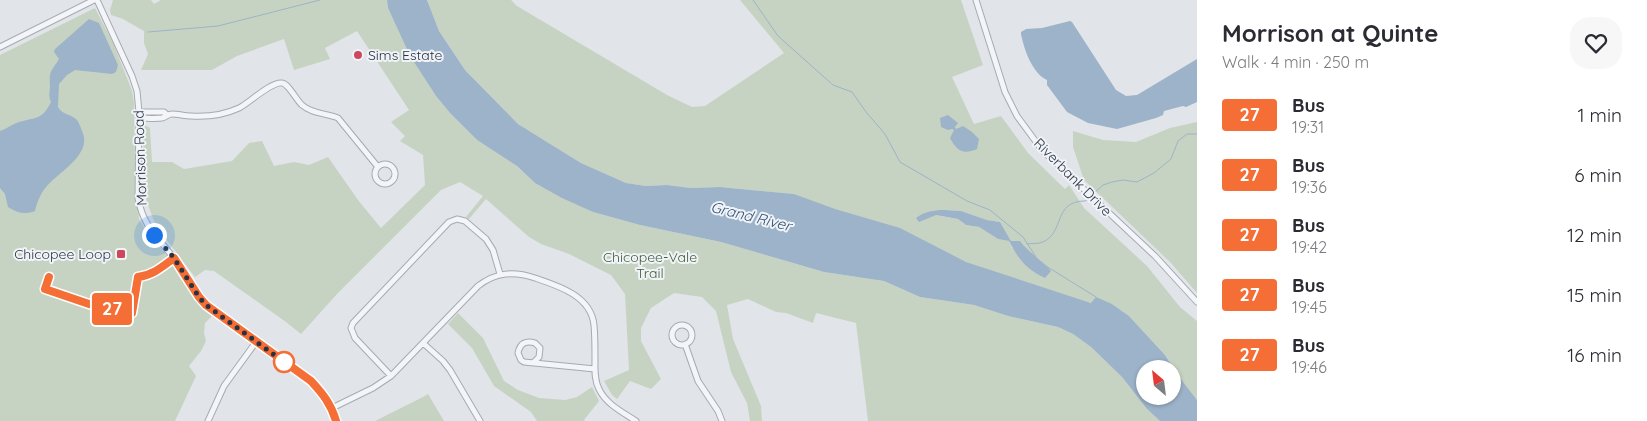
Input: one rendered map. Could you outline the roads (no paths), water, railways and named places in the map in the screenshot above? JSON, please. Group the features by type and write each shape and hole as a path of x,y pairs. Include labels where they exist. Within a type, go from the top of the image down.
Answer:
{"street":[{"path":"0,47 96,0"},
{"name":"Morrison Road","path":"96,0 132,76 137,91 139,115 138,198 145,222 174,258 206,305 311,381 325,396 332,408 336,421"},
{"name":"Riverbank Drive","path":"976,0 1005,92 1017,116 1042,150 1155,256 1197,302"},
{"path":"139,115 164,118 168,115 214,116 241,107 275,84 282,83 287,86 304,107 319,114 328,114 338,118 378,167"},
{"path":"391,376 355,338 352,328 353,323 449,222 457,219 465,221 486,239 493,250 500,274"},
{"path":"332,408 373,388 391,376 486,279 500,274 511,273 522,274 548,282 568,291 583,301 590,310 594,323 597,385 602,395 613,407 636,421"},
{"path":"208,421 224,386 256,342"},
{"path":"534,362 539,357 540,348 535,343 526,342 519,348 519,356 524,362 595,369"},
{"path":"423,343 450,370 480,421"},
{"path":"685,344 698,381 718,411 722,421"}],"water":[{"name":"Grand River","path":"387,0 427,0 439,31 465,70 518,124 581,163 626,183 646,186 720,187 794,194 835,209 900,228 966,262 1091,303 1096,297 1112,304 1129,316 1168,360 1136,360 1136,395 1122,377 1091,347 1073,334 1058,327 1008,316 974,305 920,297 884,281 824,272 721,242 640,225 593,212 535,183 517,166 477,140 436,96 410,56 388,8"},
{"path":"89,19 99,23 118,65 116,72 112,74 75,70 67,75 59,84 58,107 62,112 77,120 84,139 83,147 74,162 45,188 35,211 28,213 18,212 8,207 5,194 0,188 0,131 16,123 38,117 45,112 51,102 49,96 50,74 59,59 54,52 55,49"},
{"path":"1070,21 1116,90 1126,96 1137,95 1197,59 1197,102 1186,107 1183,106 1164,111 1163,115 1156,118 1117,129 1088,123 1067,112 1047,85 1047,80 1033,66 1024,47 1021,32 1026,29 1042,28"},
{"path":"948,115 958,123 955,127 956,129 963,126 979,139 977,149 964,152 955,146 950,138 954,130 941,127 940,118"},
{"path":"930,211 961,211 987,220 1000,222 1011,241 1020,241 1051,271 1045,278 1038,275 1016,254 1009,241 998,239 979,227 966,225 958,219 936,215 919,222 916,218"},
{"path":"1181,379 1197,400 1197,421 1160,421 1144,405 1181,405"}],"waterway":[{"path":"148,32 218,26 320,0"},
{"path":"753,0 778,36 833,85 852,92 885,134 900,162 967,201 990,210 1023,237 1036,257"},
{"path":"1094,193 1103,185 1123,180 1137,182 1154,173 1171,159 1178,141 1187,134 1197,134"},
{"path":"1027,244 1041,243 1050,237 1063,211 1075,202 1088,199"},
{"path":"1046,266 1096,297"}],"place":[{"name":"Sims Estate","path":"358,55"},
{"name":"Chicopee Loop","path":"121,254"}],"park label":[{"name":"Chicopee-Vale Trail","path":"650,266"}]}
